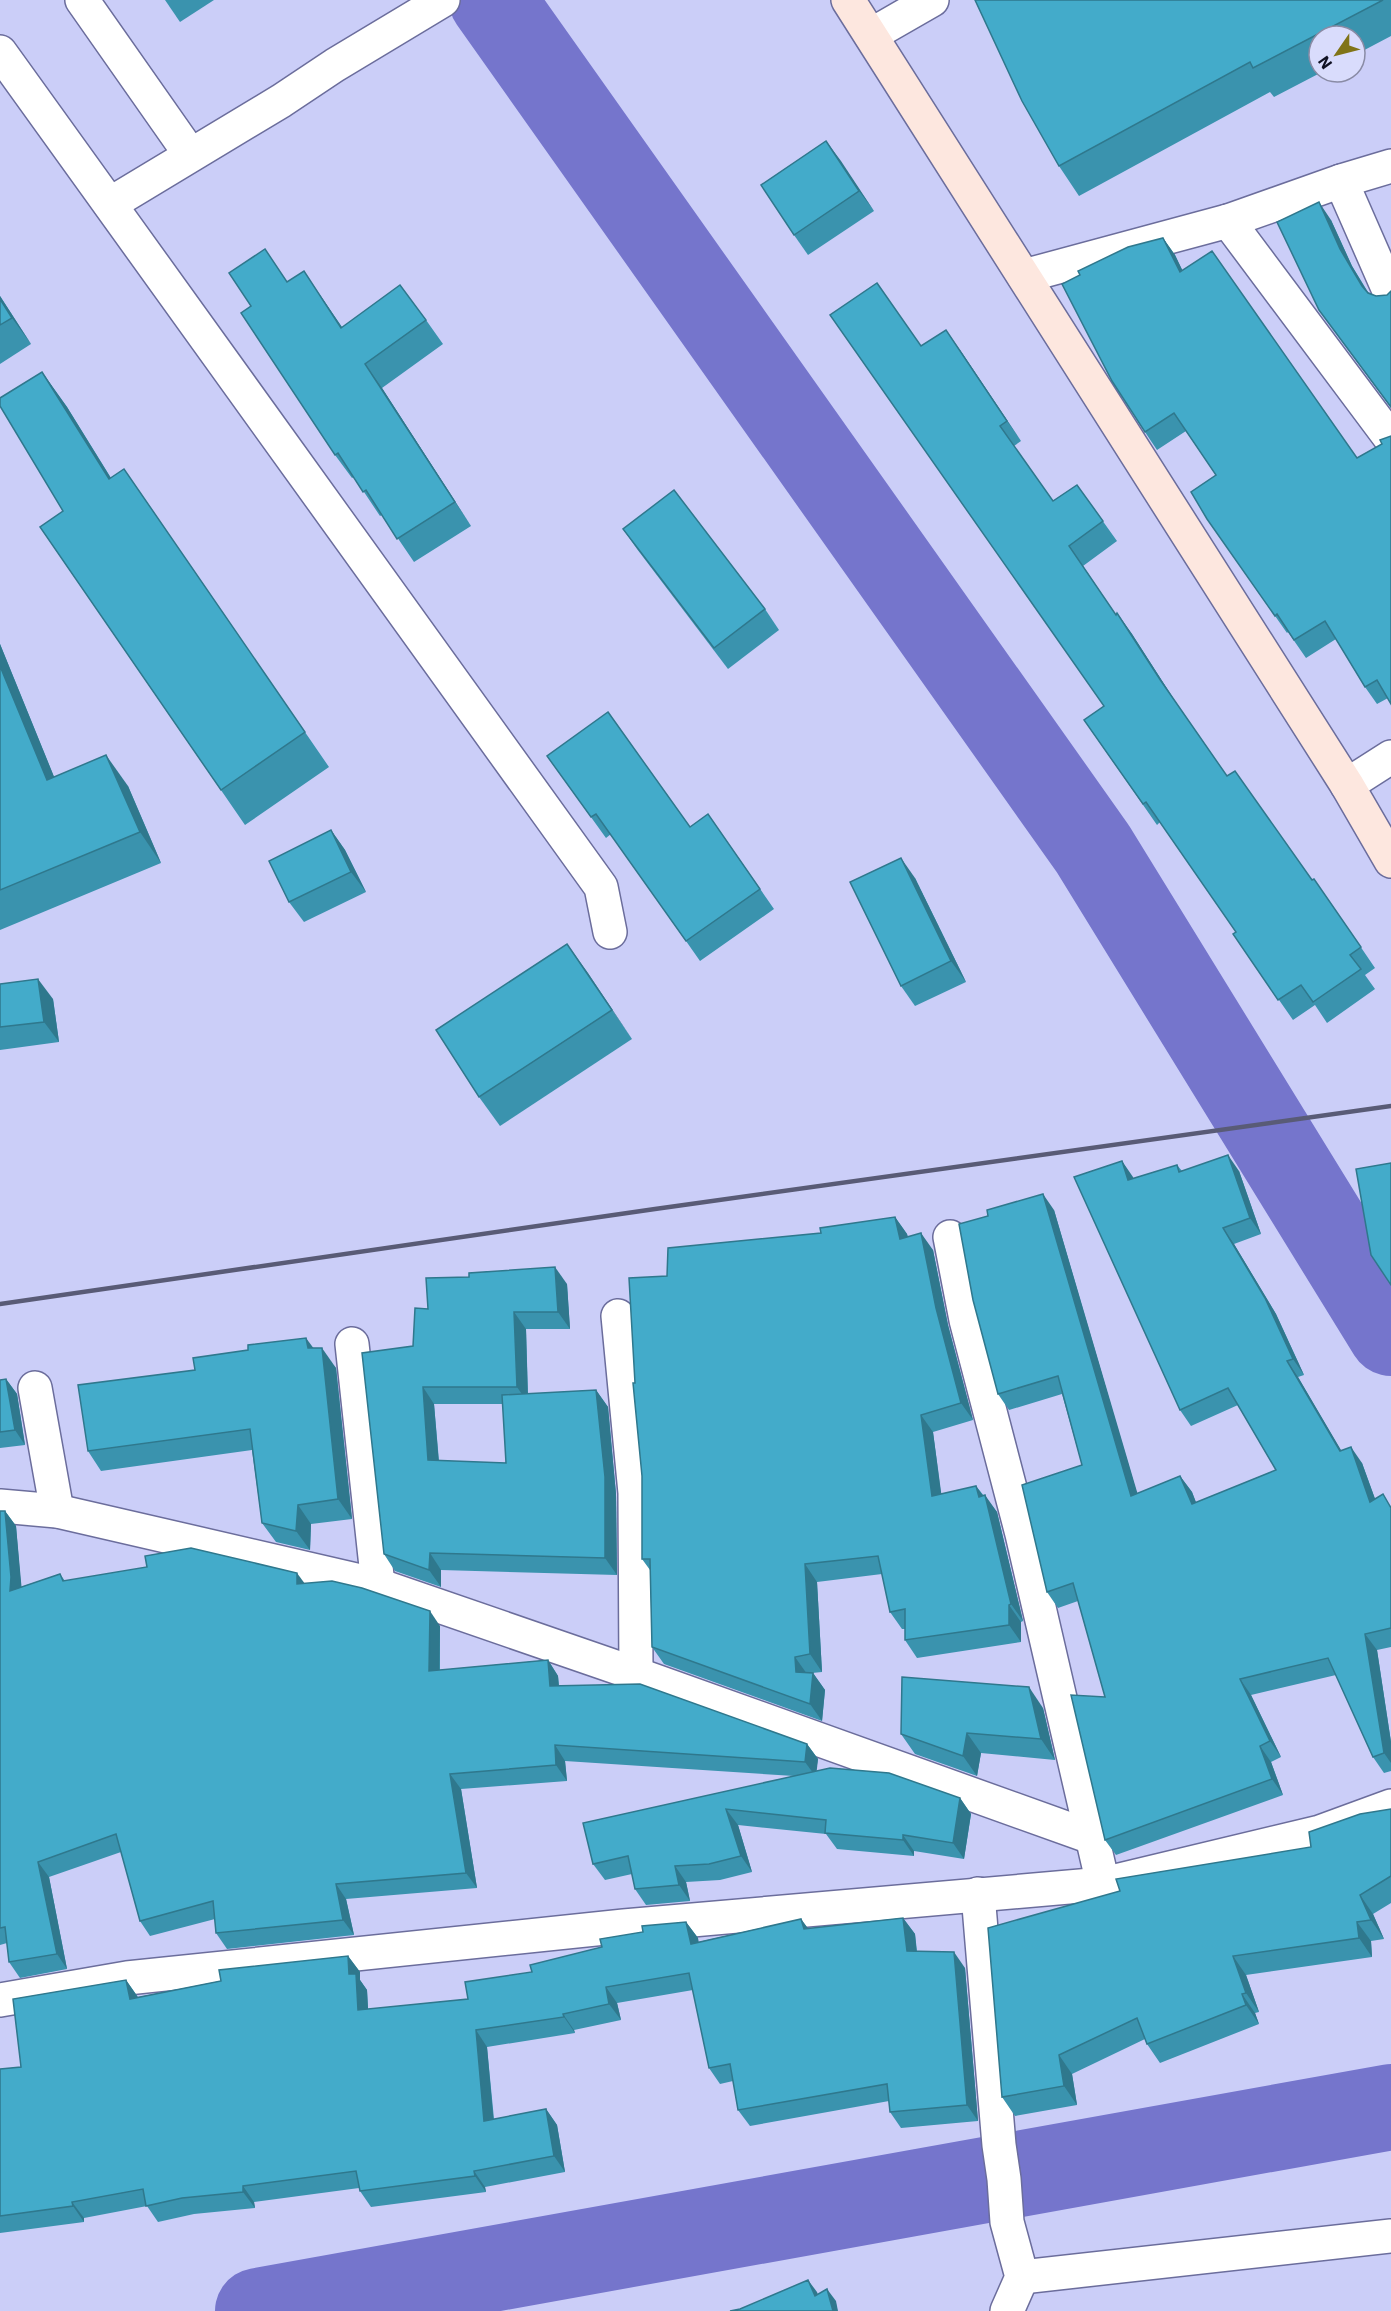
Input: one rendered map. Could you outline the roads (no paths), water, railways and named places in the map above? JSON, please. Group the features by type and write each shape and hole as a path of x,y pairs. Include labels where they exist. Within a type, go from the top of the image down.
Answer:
{"street":[{"path":"82,0 190,154"},
{"path":"110,204 443,0"},
{"path":"848,0 1347,785 1391,861"},
{"path":"871,35 932,0"},
{"path":"0,52 601,887 610,932"},
{"path":"1024,276 1228,221 1391,166"},
{"path":"1341,181 1391,295"},
{"path":"1228,221 1391,439"},
{"path":"1347,785 1391,757"},
{"path":"950,1237 966,1320 1022,1534 1103,1884"},
{"path":"618,1316 635,1493 636,1674"},
{"path":"352,1344 378,1585"},
{"path":"35,1388 57,1511"},
{"path":"0,1506 57,1511 378,1585 636,1674 1091,1837"},
{"path":"0,2000 127,1978 624,1926 1103,1884 1320,1832 1391,1806"},
{"path":"978,1894 1007,2222 1022,2277 1007,2311"},
{"path":"1022,2277 1391,2236"}],"waterway":[{"path":"492,0 1093,849 1391,1333"},
{"path":"258,2311 1391,2107"}],"railway":[{"path":"0,1304 1391,1106"}]}
